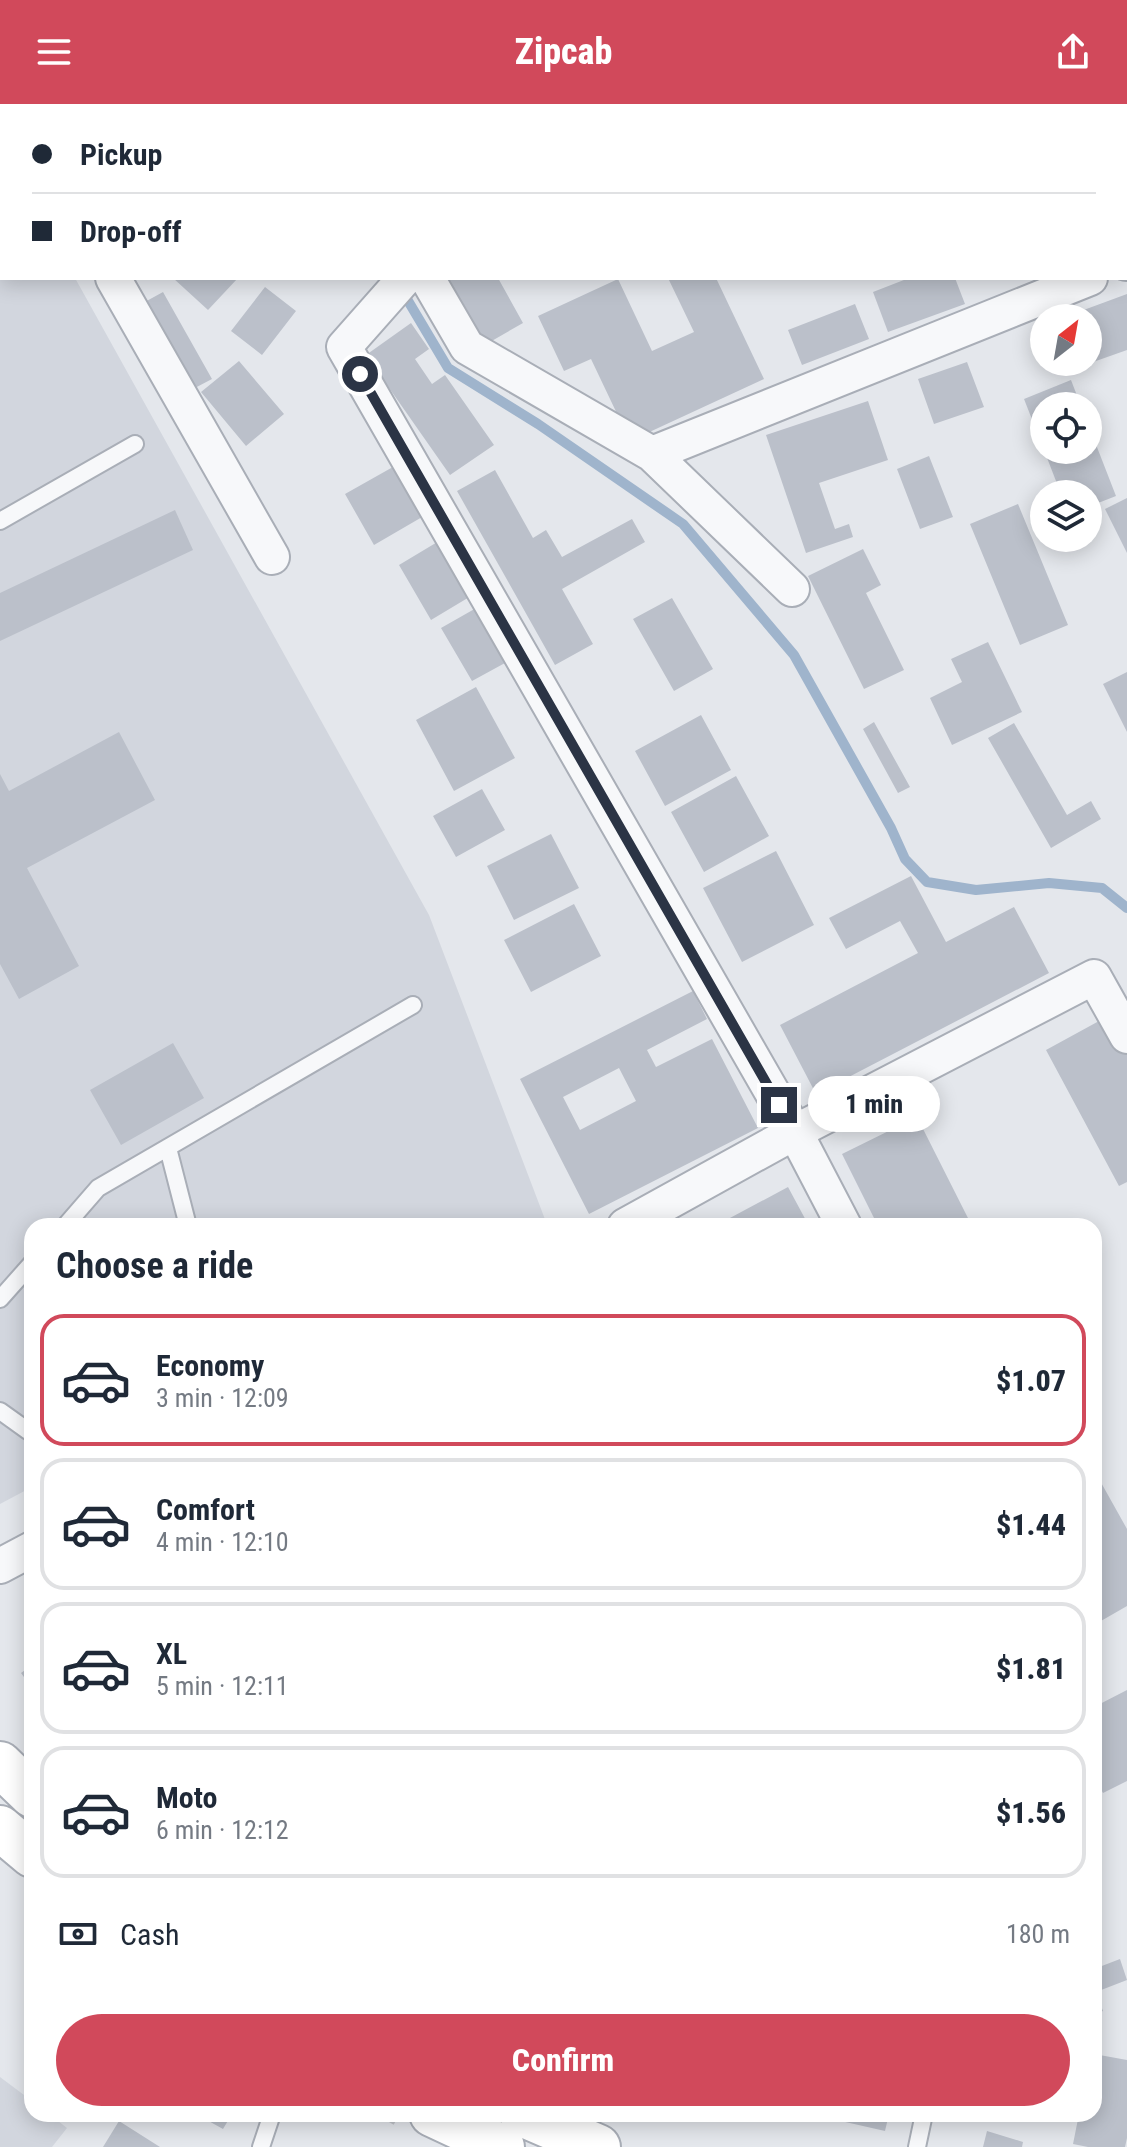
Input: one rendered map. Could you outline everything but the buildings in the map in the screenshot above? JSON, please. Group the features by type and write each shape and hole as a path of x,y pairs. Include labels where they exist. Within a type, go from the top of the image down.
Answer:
{"main road":[{"path":"0,1764 24,1787"},
{"path":"0,1828 24,1848"},
{"path":"449,2122 502,2147"},
{"path":"540,2122 598,2147"}],"street":[{"path":"114,280 272,557"},
{"path":"428,280 467,347 652,454 792,589"},
{"path":"652,454 1085,280"},
{"path":"397,287 344,347 795,1132 840,1218"},
{"path":"639,1218 795,1132 1094,977 1127,1036"},
{"path":"0,1566 24,1553"}],"lane":[{"path":"0,521 135,444"},
{"path":"72,1218 98,1188 413,1005"},
{"path":"168,1148 186,1218"},
{"path":"0,1299 24,1272"},
{"path":"0,1411 24,1428"},
{"path":"261,2147 269,2122"},
{"path":"917,2147 922,2122"}],"shaded area":[{"path":"0,280 76,280 429,915 544,1218 24,1218 24,1491 0,1504"},
{"path":"0,2077 24,2095 24,2122 59,2122 67,2128 52,2147 0,2147"}],"waterway":[{"path":"401,289 448,368 538,424 683,524 794,655 891,828 905,859 927,882 976,890 1049,883 1102,888 1127,908"}],"route":[{"path":"360,374 779,1105"}]}
